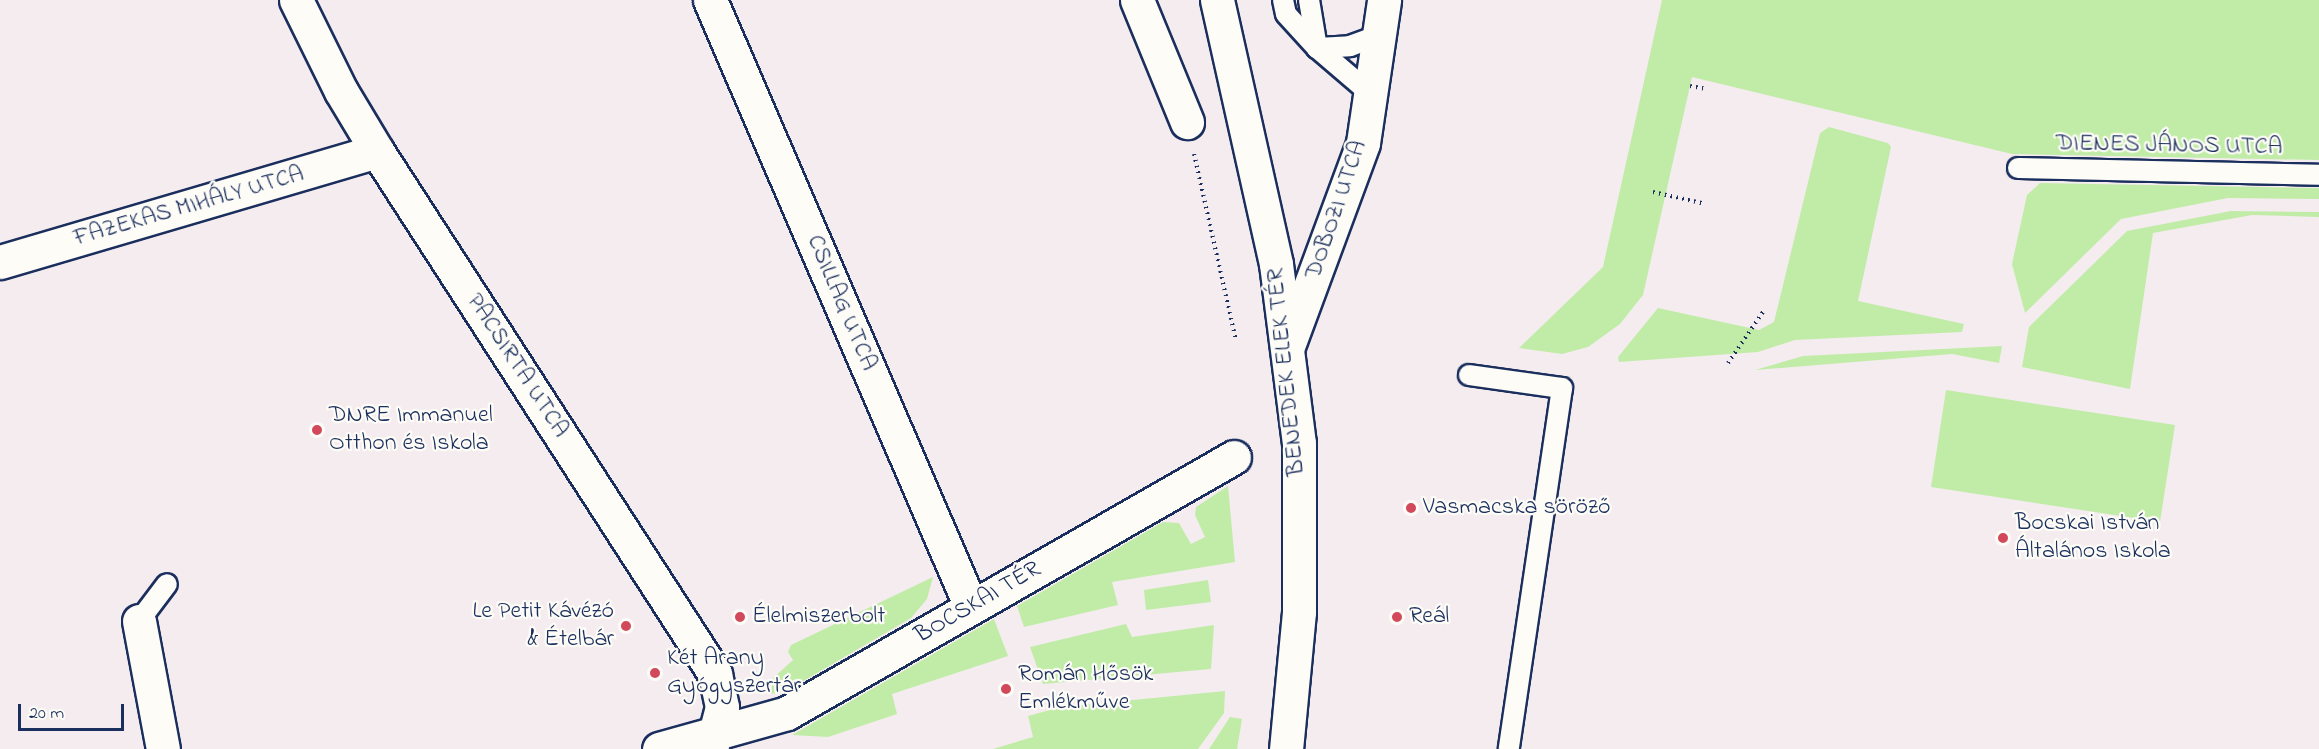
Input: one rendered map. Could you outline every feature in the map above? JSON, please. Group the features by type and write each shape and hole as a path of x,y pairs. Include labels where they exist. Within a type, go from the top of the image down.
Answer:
{"street":[{"name":"PACSIRTA UTCA","path":"296,0 340,91 377,151 715,674 722,694 713,742"},
{"name":"CSILLAG UTCA","path":"710,0 972,607"},
{"path":"1137,0 1187,122"},
{"name":"BENEDEK ELEK TÉR","path":"1217,0 1276,264 1299,443 1301,524 1299,612 1286,749"},
{"name":"DOBOZI UTCA","path":"1288,346 1356,169 1371,94 1384,0"},
{"name":"FAZEKAS MIHÁLY UTCA","path":"0,262 377,151"},
{"name":"BOCSKAI TÉR","path":"659,749 713,742 787,714 1234,457"},
{"path":"139,621 163,749"}],"lane":[{"path":"1283,0 1286,14 1317,48 1371,94"},
{"path":"1309,0 1317,48"},
{"path":"1317,48 1350,46 1378,36"},
{"name":"DIENES JÁNOS UTCA","path":"2018,168 2319,175"},
{"path":"1469,375 1562,388 1509,749"},
{"path":"139,621 166,584"}],"path":[{"path":"1690,86 1707,89"},
{"path":"1187,122 1236,340"},
{"path":"1653,192 1702,203"},
{"path":"1728,363 1764,309"}],"green space":[{"path":"1662,0 2319,0 2319,160 2012,154 1692,77 1643,295 1620,324 1588,347 1562,354 1519,348 1603,267"},
{"path":"1829,127 1888,143 1891,147 1858,301 1964,324 1962,332 1795,340 1758,352 1619,362 1618,357 1658,308 1759,330 1774,322 1820,133"},
{"path":"2040,183 2319,188 2319,199 2228,198 2121,219 2025,313 2012,264 2027,195"},
{"path":"2231,211 2319,212 2319,217 2252,215 2153,233 2130,389 2022,367 2029,327 2127,231"},
{"path":"2002,346 1999,363 1952,354 1755,370 1803,356"},
{"path":"1946,390 2175,425 2160,522 1931,487"},
{"path":"1228,486 1235,562 1112,582 1118,605 1024,627 1017,606 1163,522 1179,523 1191,544 1205,537 1195,515 1196,507"},
{"path":"933,577 927,599 911,618 788,690 771,694 773,678 793,660 788,652 791,645"},
{"path":"1208,580 1211,602 1146,610 1144,590"},
{"path":"994,619 1008,656 892,694 897,714 828,737 792,735"},
{"path":"1126,624 1132,637 1214,625 1211,669 1043,684 1030,647"},
{"path":"1225,691 1224,713 1198,749 993,749 1033,737 1028,716 1061,707"},
{"path":"1230,717 1242,719 1237,749 1209,749"}],"place":[{"name":"DNRE Immanuel Otthon és Iskola","path":"317,430"},
{"name":"Vasmacska söröző","path":"1411,508"},
{"name":"Bocskai István Általános Iskola","path":"2003,538"},
{"name":"Élelmiszerbolt","path":"740,617"},
{"name":"Reál","path":"1397,617"},
{"name":"Le Petit Kávézó & Ételbár","path":"626,626"},
{"name":"Két Arany Gyógyszertár","path":"655,673"},
{"name":"Román Hősök Emlékműve","path":"1006,689"}]}
